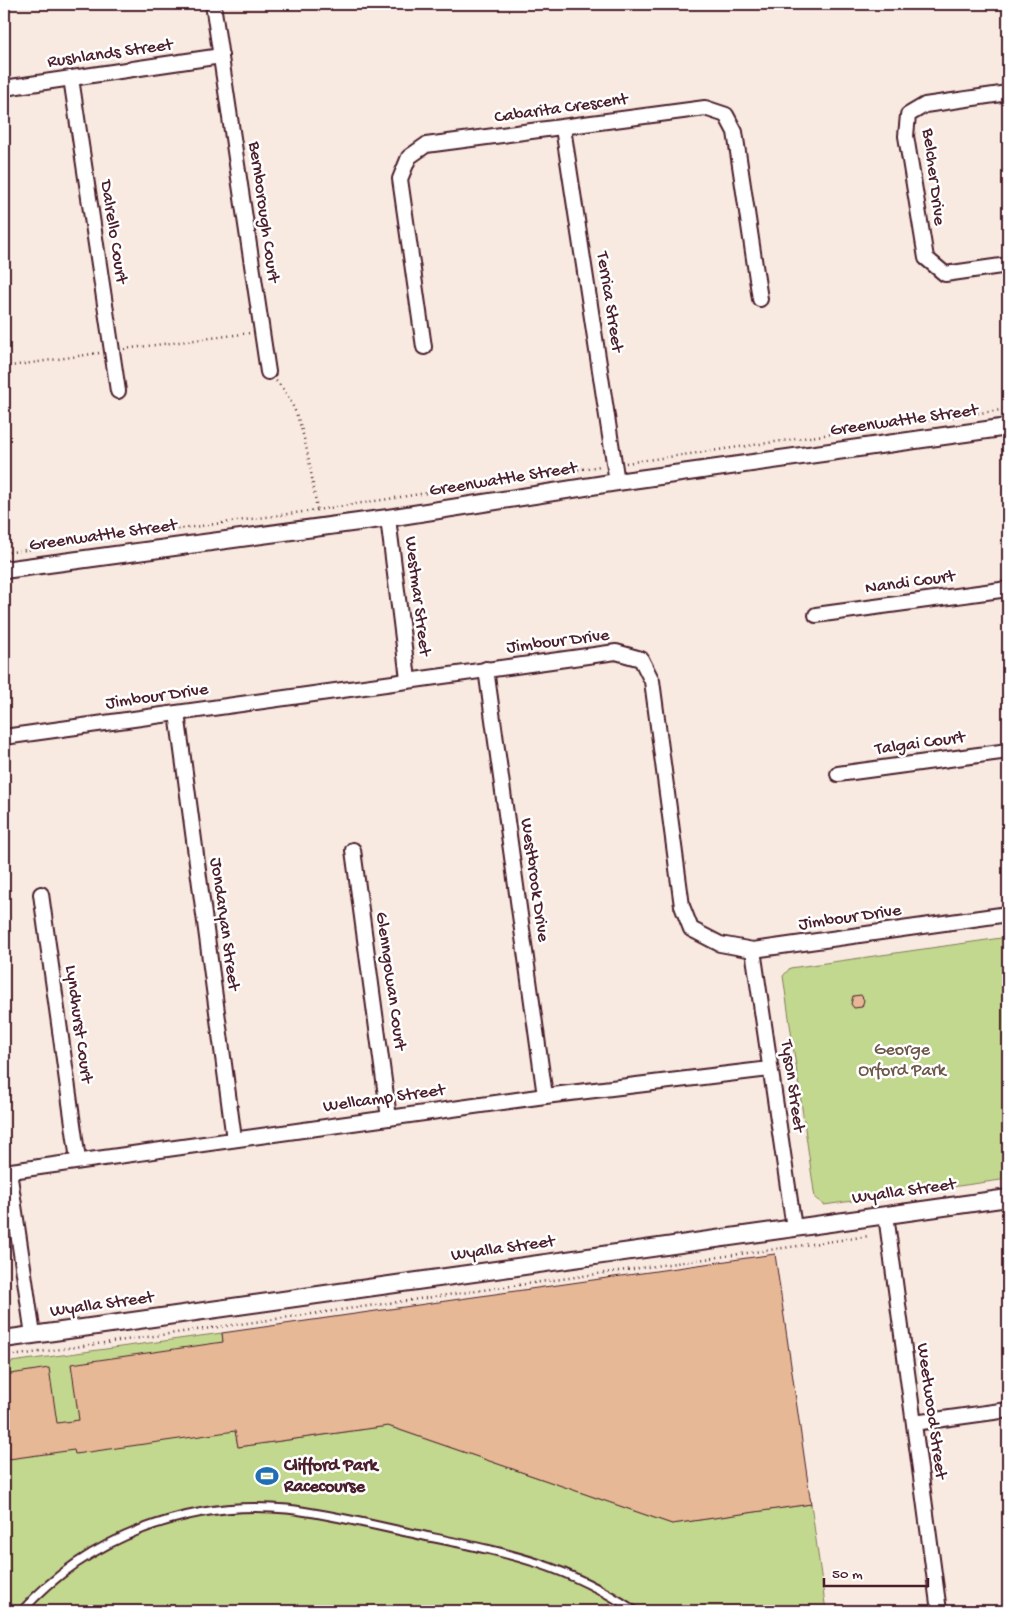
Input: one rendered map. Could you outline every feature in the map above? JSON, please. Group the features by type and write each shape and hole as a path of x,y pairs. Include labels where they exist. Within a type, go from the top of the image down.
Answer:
{"street":[{"name":"Bernborough Court","path":"213,4 268,372"},
{"name":"Rushlands Street","path":"4,88 221,56"},
{"name":"Dalrello Court","path":"71,78 118,391"},
{"name":"Belcher Drive","path":"1008,93 925,105 908,115 906,136 926,258 945,274 1008,265"},
{"name":"Cabarita Crescent","path":"424,347 400,179 409,157 426,145 705,108 726,115 735,132 760,299"},
{"name":"Terrica Street","path":"563,128 617,482"},
{"name":"Greenwattle Street","path":"4,570 388,518 617,482 1008,426"},
{"name":"Westmar Street","path":"388,518 408,679"},
{"name":"Nandi Court","path":"816,615 1008,589"},
{"name":"Jimbour Drive","path":"4,737 408,679 616,652 641,659 652,681 682,906 691,929 720,944 753,950 1008,914"},
{"name":"Westbrook Drive","path":"486,669 545,1096"},
{"name":"Jondaryan Street","path":"177,713 234,1139"},
{"name":"Talgai Court","path":"838,774 1008,751"},
{"name":"Glenngowan Court","path":"353,850 389,1118"},
{"name":"Lyndhurst Court","path":"41,894 78,1160"},
{"name":"Tyson Street","path":"753,950 794,1228"},
{"name":"Wellcamp Street","path":"6,1171 545,1096 770,1068"},
{"path":"6,1171 33,1335"},
{"name":"Wyalla Street","path":"4,1339 1008,1198"},
{"name":"Weetwood Street","path":"886,1215 939,1611"},
{"path":"914,1423 1008,1410"}],"lane":[{"path":"22,1611 39,1592 60,1574 82,1559 130,1534 182,1517 250,1508 305,1512 509,1553 564,1571 635,1611"}],"path":[{"path":"4,367 262,331"},
{"path":"268,372 284,389 306,442 317,510"},
{"path":"4,553 317,510 614,464 1008,409"},
{"path":"4,1357 869,1236"}],"green space":[{"name":"George Orford Park","path":"1008,937 1008,1179 824,1205 815,1198 783,976 790,968"},
{"name":"Clifford Park Racecourse","path":"222,1333 238,1447 388,1426 672,1524 811,1504 826,1611 4,1611 4,1363"}],"building":[{"path":"861,995 864,1000 862,1007 854,1008 851,1004 853,996"},
{"path":"775,1254 811,1504 672,1524 388,1426 238,1447 235,1431 75,1454 74,1450 9,1459 4,1426 4,1375 49,1368 57,1423 79,1420 71,1364 223,1342 222,1333"}],"place":[{"name":"Clifford Park Racecourse","path":"267,1476"}]}
